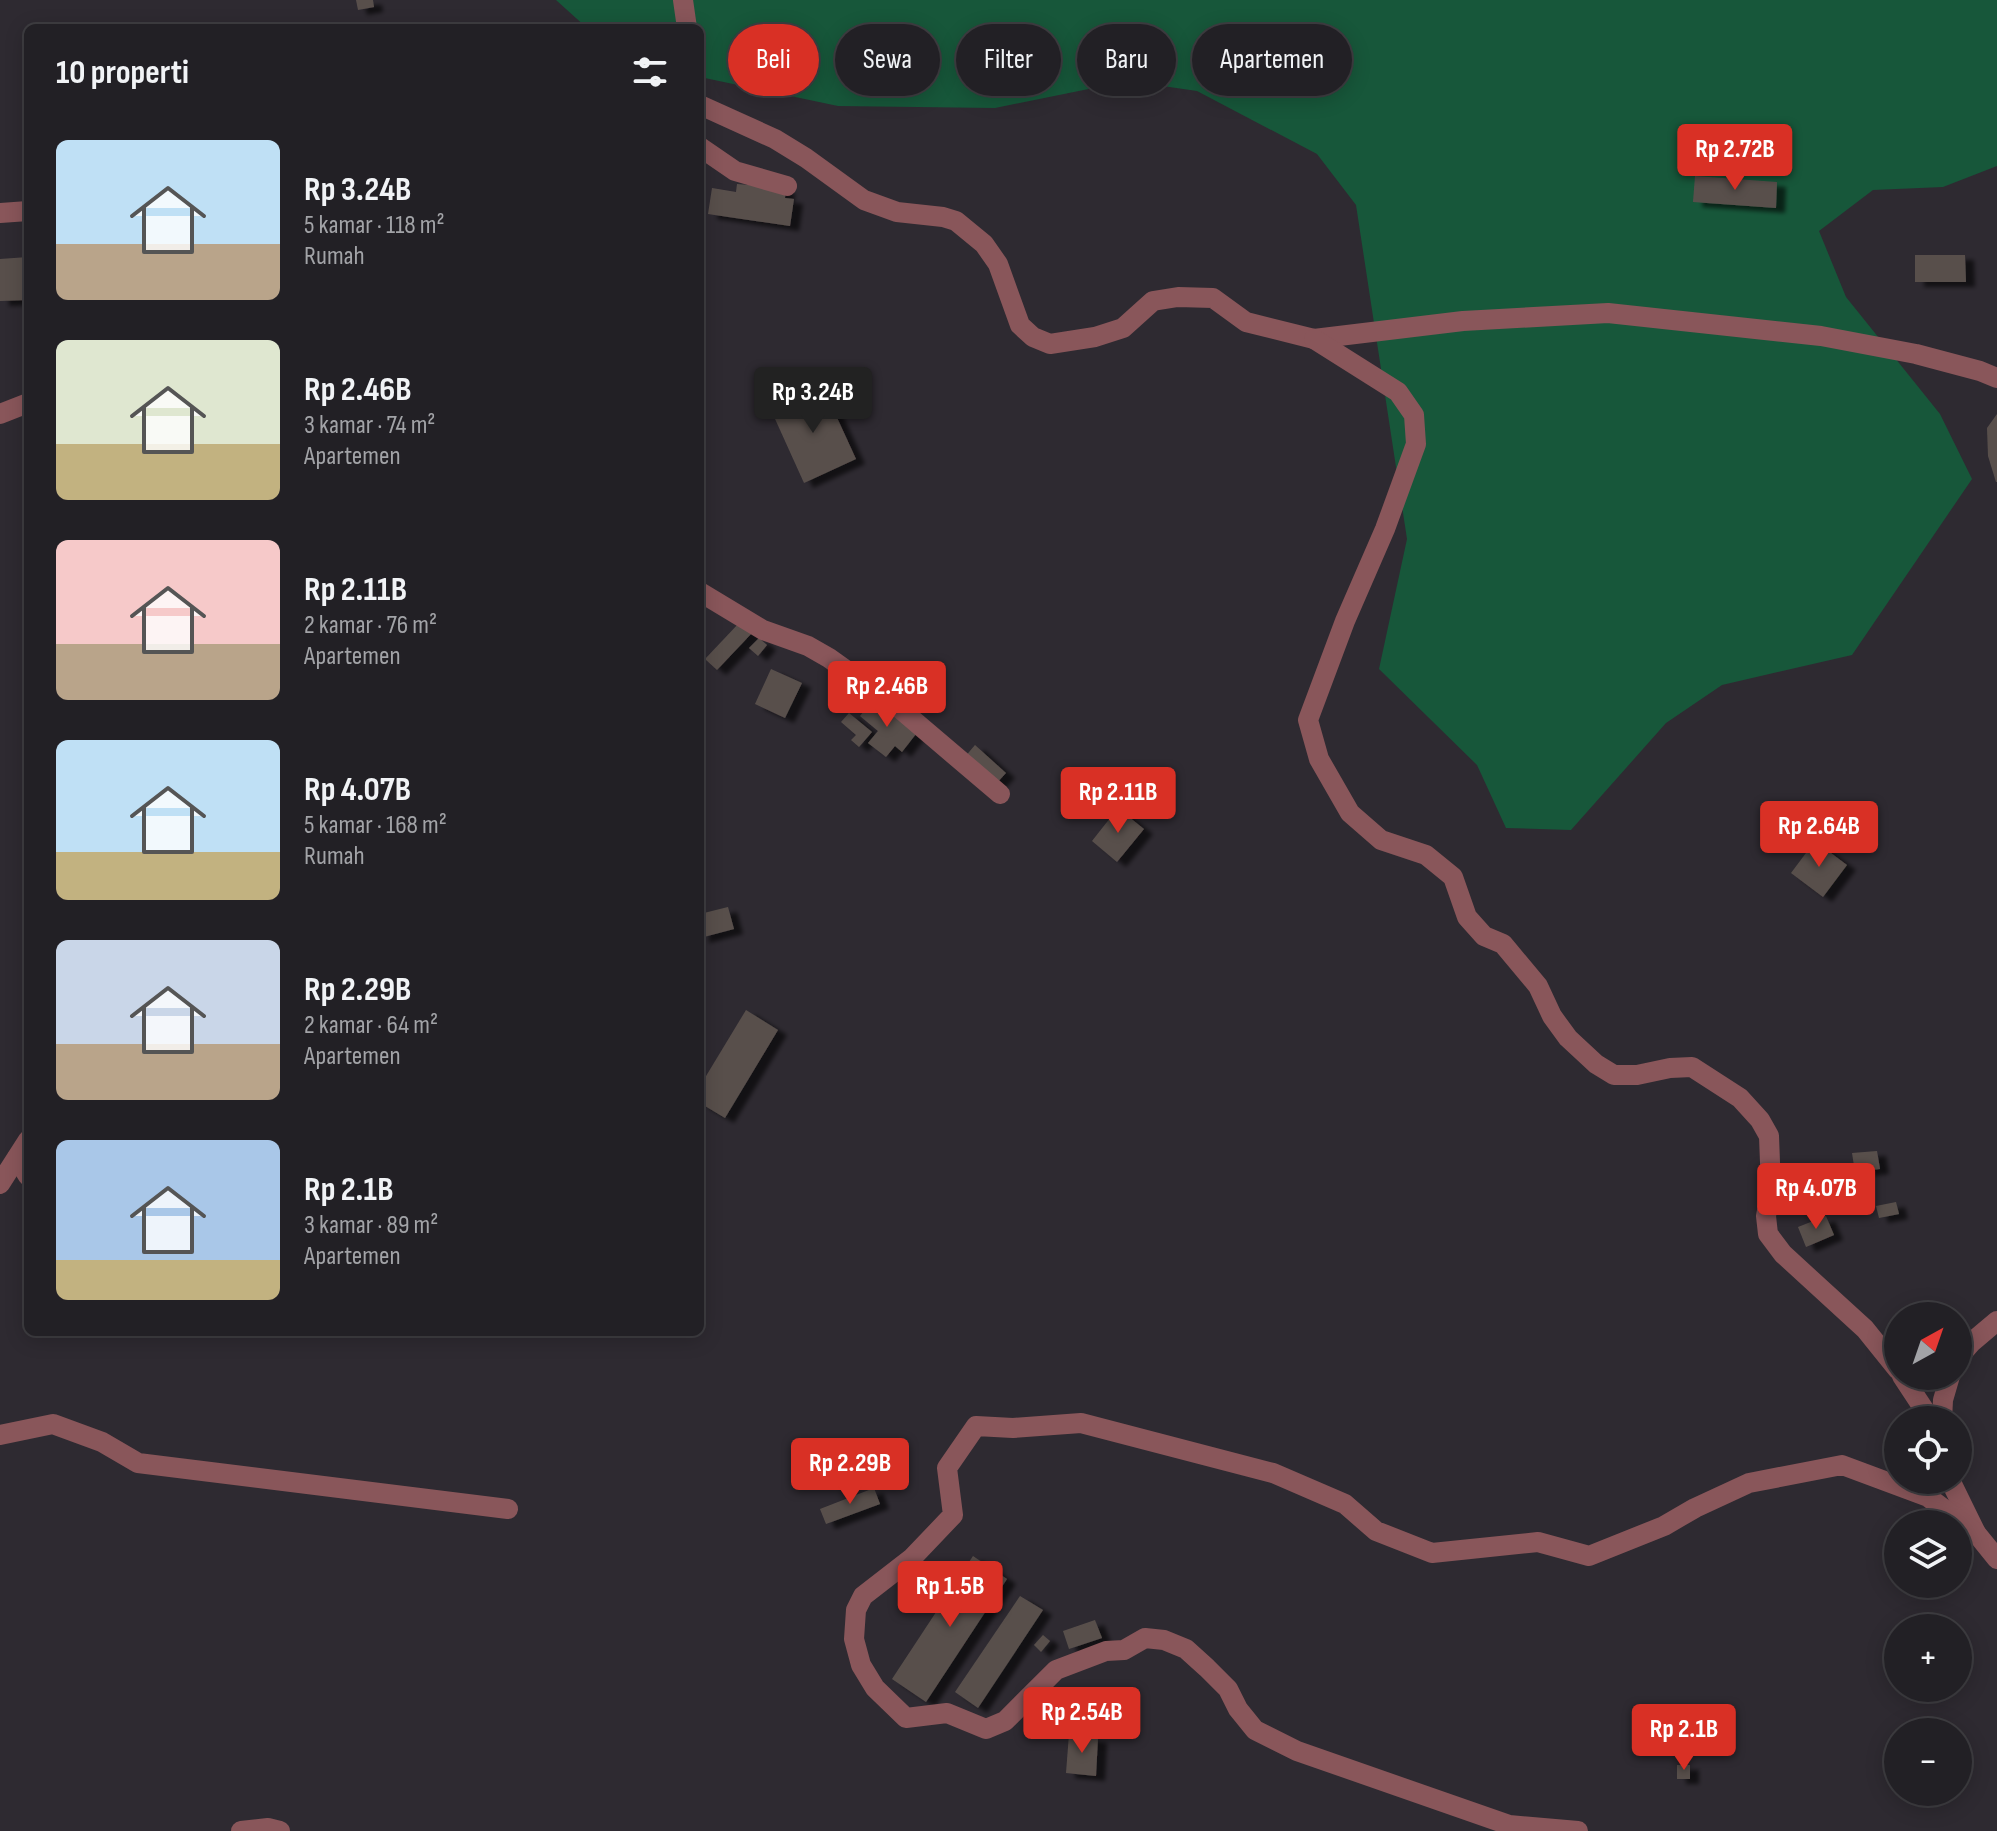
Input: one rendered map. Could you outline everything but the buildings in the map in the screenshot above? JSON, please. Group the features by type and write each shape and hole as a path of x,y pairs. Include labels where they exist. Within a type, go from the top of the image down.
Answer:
{"street":[{"path":"683,0 686,24"},
{"path":"704,107 775,139 864,200 897,212 956,221 984,244 998,264 1020,325 1033,337 1050,344 1095,337 1123,328 1153,301 1178,297 1213,298 1246,322 1314,339 1398,392 1414,415 1416,444 1308,720 1319,759 1350,813 1381,840 1426,855 1453,877 1467,917 1484,936 1503,944 1538,986 1552,1016 1568,1038 1596,1064 1614,1075 1692,1067 1740,1098 1760,1120 1769,1136 1771,1189 1766,1216 1768,1234 1783,1254 1865,1329 1884,1353"},
{"path":"704,150 735,171 787,186"},
{"path":"0,213 24,211"},
{"path":"1314,339 1463,321 1608,313 1821,336 1916,354 1997,378"},
{"path":"0,414 24,405"},
{"path":"704,595 751,624 808,646 829,658 899,708 1000,794"},
{"path":"0,1184 22,1167"},
{"path":"1972,1342 1997,1321"},
{"path":"1578,1831 1509,1825 1297,1751 1255,1730 1218,1679 1186,1649 1164,1640 1145,1638 1124,1650 1106,1651 1056,1670 1005,1721 986,1729 947,1713 906,1718 875,1688 861,1665 854,1639 856,1610 863,1596 912,1558 953,1515 947,1468 976,1426 1013,1428 1081,1423 1273,1473 1345,1504 1376,1531 1432,1553 1538,1542 1589,1556 1664,1526 1749,1483 1842,1465 1928,1497 1976,1533"},
{"path":"0,1435 53,1424 102,1442 138,1463 508,1509"},
{"path":"1957,1494 1976,1533 1997,1559"},
{"path":"241,1831 268,1828 280,1831"}],"green space":[{"path":"556,0 1997,0 1997,166 1943,187 1873,190 1819,231 1846,297 1940,414 1972,479 1852,655 1722,685 1666,723 1571,830 1506,828 1477,765 1379,669 1407,539 1356,205 1317,154 1207,96 1352,96 1352,24 1192,24 1192,90 1176,88 1176,24 1077,24 1077,91 1061,95 1061,24 956,24 956,96 1054,96 995,108 838,106 790,96 819,96 819,24 728,24 728,83 704,78 704,24 583,24"}]}
